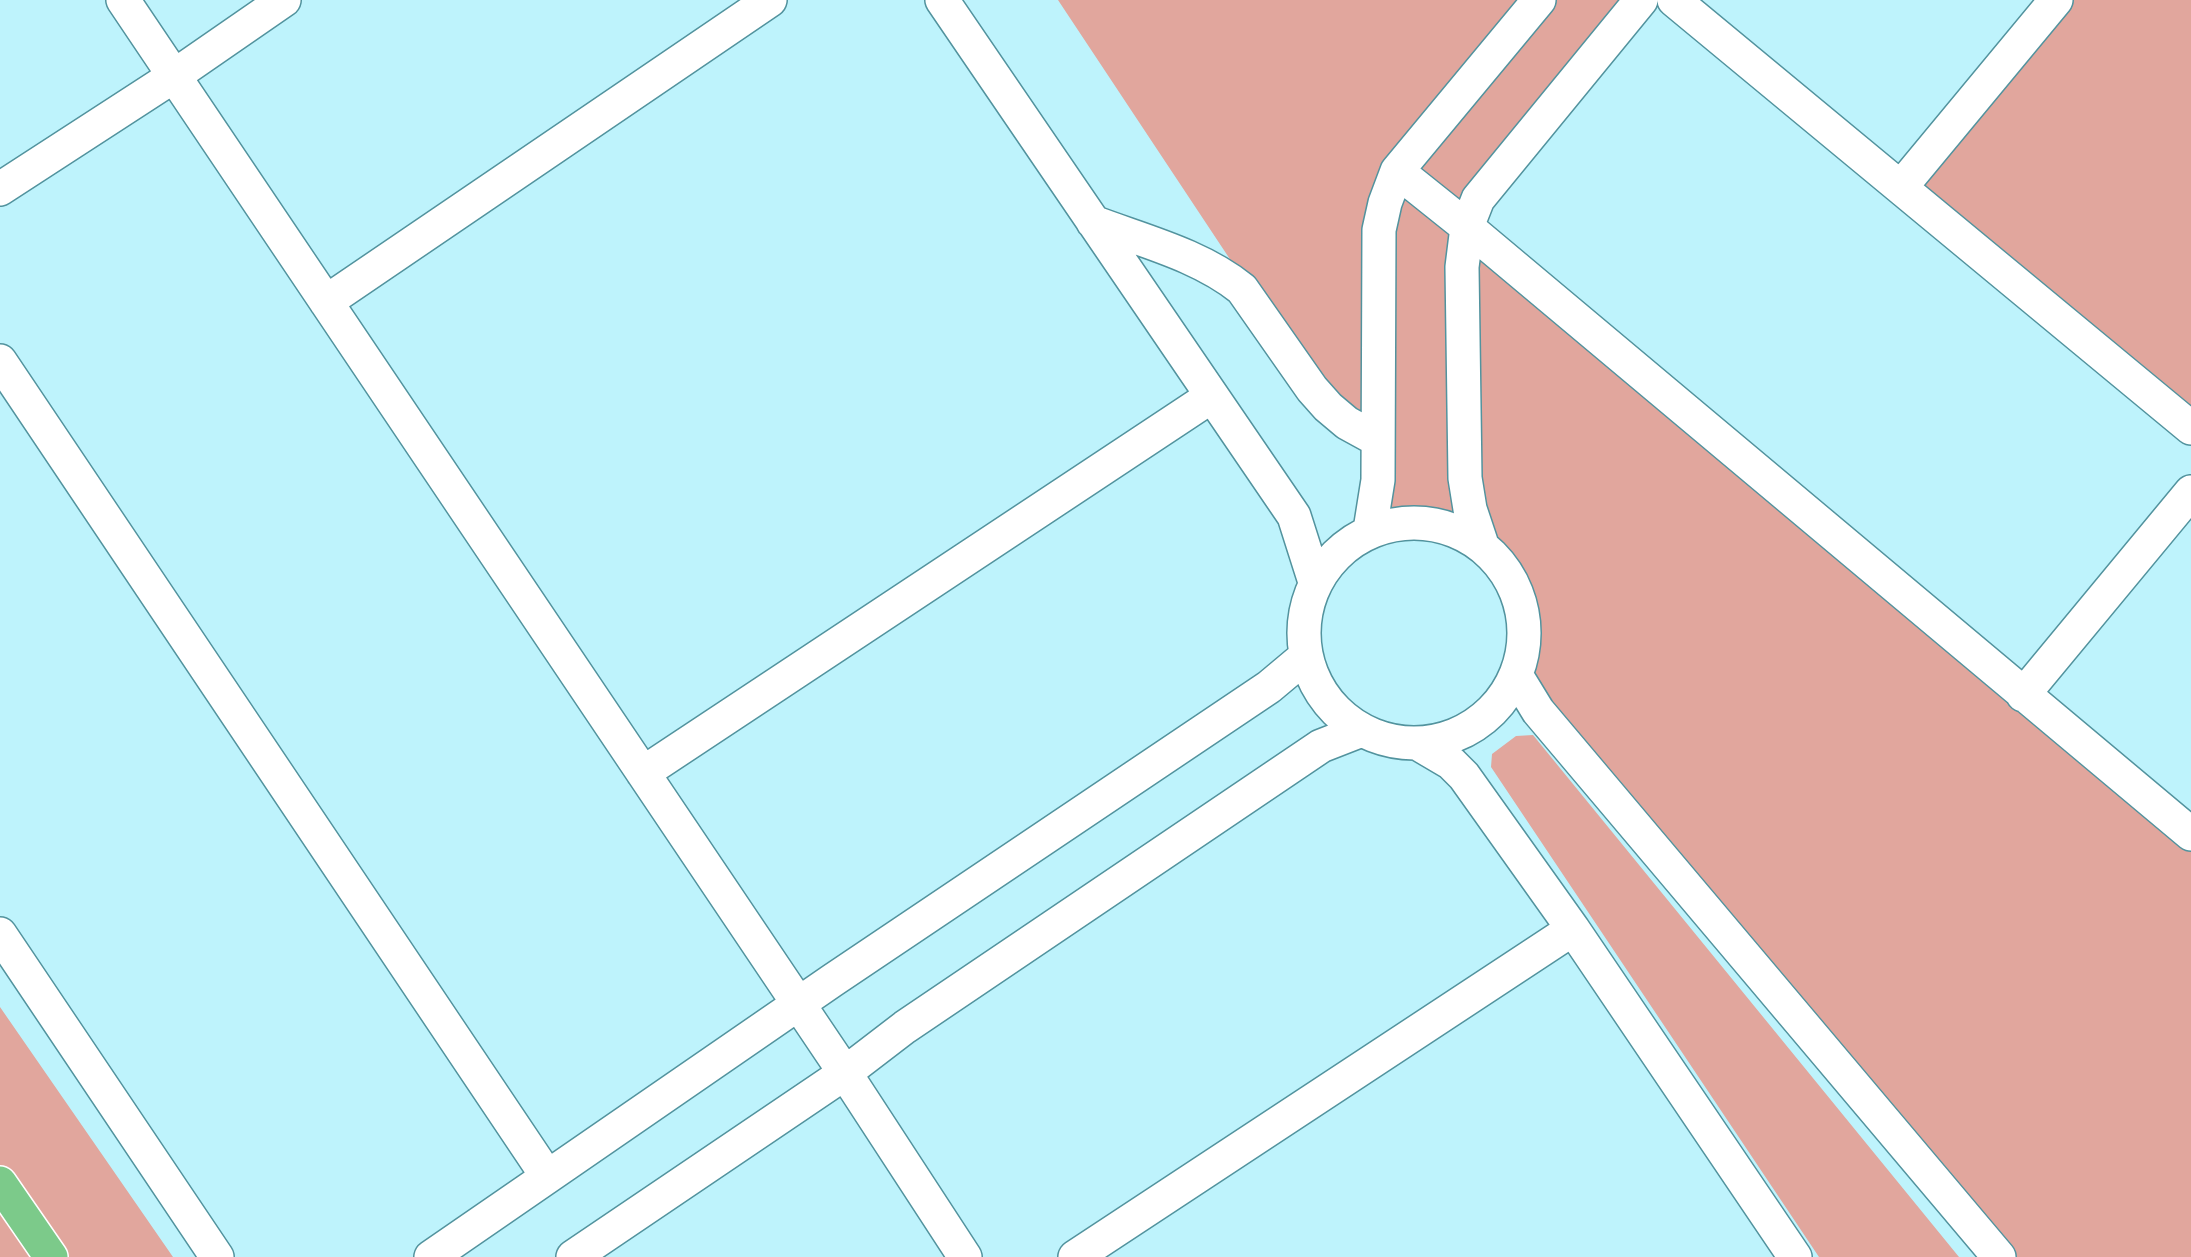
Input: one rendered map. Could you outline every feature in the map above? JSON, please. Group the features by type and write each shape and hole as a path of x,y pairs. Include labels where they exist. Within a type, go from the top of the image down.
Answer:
{"highway":[{"path":"0,1184 51,1257"}],"street":[{"path":"123,0 799,1004 965,1257"},
{"path":"0,189 174,76 284,0"},
{"path":"326,302 770,0"},
{"path":"942,0 1294,516 1315,582"},
{"path":"1370,530 1378,480 1378,230 1385,202 1397,171 1539,0"},
{"path":"1482,545 1470,508 1465,478 1462,267 1467,227 1478,199 1641,0"},
{"path":"1674,0 2191,428"},
{"path":"1901,187 2056,0"},
{"path":"1397,171 1467,227 2191,834"},
{"path":"1093,222 1207,265 1227,277 1242,290 1312,389 1328,407 1347,423 1378,440"},
{"path":"0,361 548,1176"},
{"path":"643,773 1212,396"},
{"path":"2023,695 2191,492"},
{"path":"1424,522 1450,529 1482,545 1506,572 1521,604 1524,640 1516,675 1500,702 1477,724 1448,738 1417,743 1389,740 1362,730 1336,711 1317,686 1306,656 1304,618 1315,582 1338,551 1370,530 1396,523 1424,522"},
{"path":"431,1257 799,1004 1269,687 1306,656"},
{"path":"1516,675 1538,711 1999,1257"},
{"path":"573,1257 845,1073 905,1027 1322,746 1362,730"},
{"path":"1417,743 1451,763 1464,776 1573,929 1795,1257"},
{"path":"1075,1257 1573,929"},
{"path":"0,934 217,1257"}],"shaded area":[{"path":"1058,0 1641,0 1470,218 2191,831 2191,1257 2001,1257 1516,675 1521,604 1482,545 1370,530 1378,457 1328,407"},
{"path":"2056,0 2191,0 2191,427 1901,187"},
{"path":"1533,735 1959,1257 1819,1257 1491,767 1492,754 1516,736"},
{"path":"0,1007 173,1257 0,1257"}]}
